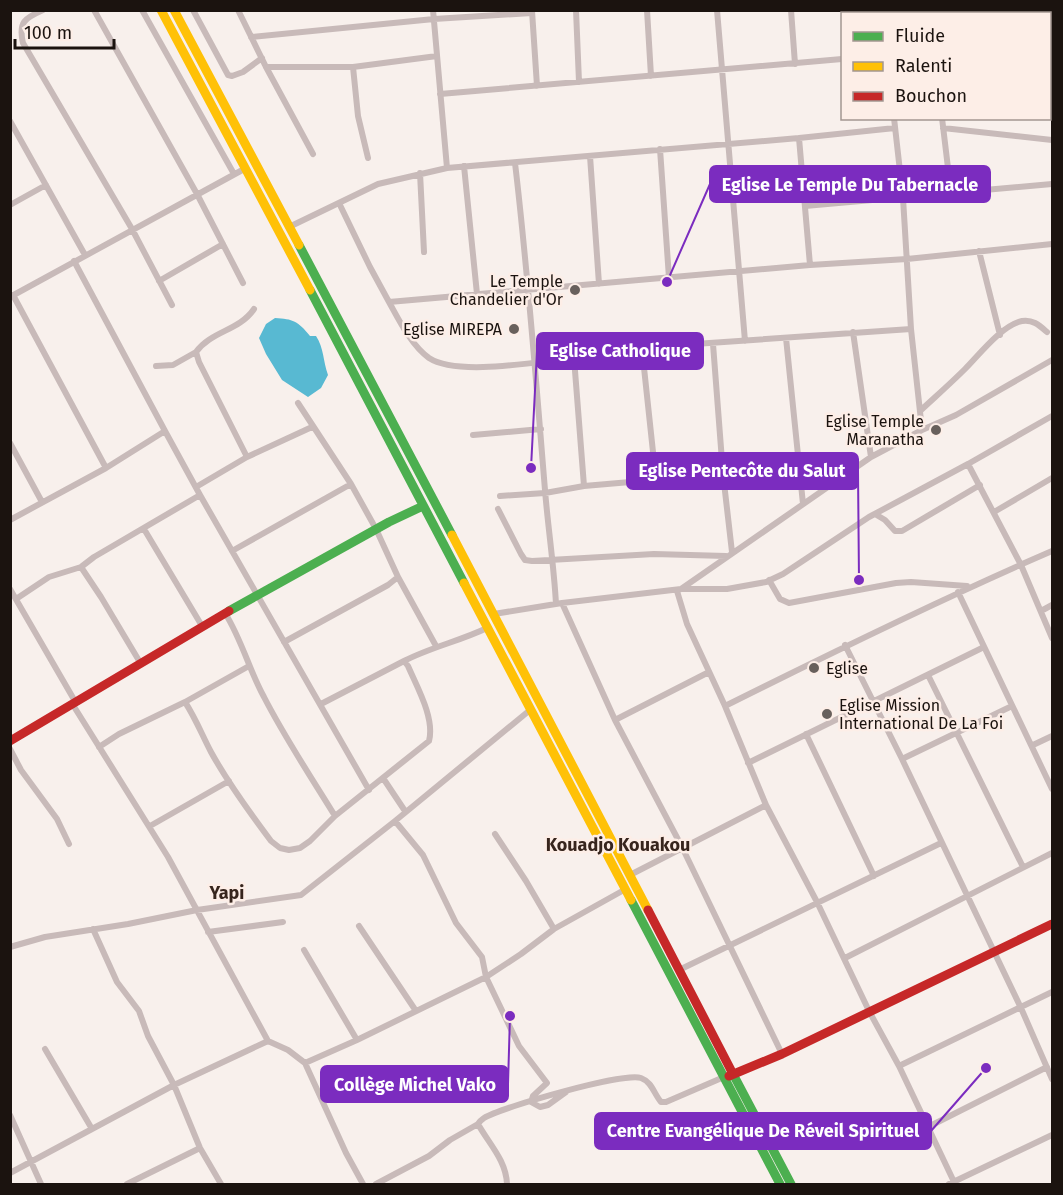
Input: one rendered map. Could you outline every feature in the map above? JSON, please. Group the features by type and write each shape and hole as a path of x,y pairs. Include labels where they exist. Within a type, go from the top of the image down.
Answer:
{"main road":[{"path":"161,10 780,1185"},
{"path":"174,10 494,614 791,1185"},
{"path":"10,741 202,626 376,529 423,506"},
{"path":"724,1077 782,1054 1053,924"}],"street":[{"path":"43,10 29,16 21,26 23,43 132,229 172,305"},
{"path":"94,10 197,194 243,283"},
{"path":"142,10 234,174"},
{"path":"193,10 228,75 237,75 262,58"},
{"path":"238,10 313,154"},
{"path":"433,10 447,168"},
{"path":"576,10 579,82"},
{"path":"647,10 651,76"},
{"path":"717,10 745,341"},
{"path":"792,10 795,64"},
{"path":"251,37 532,12 537,86"},
{"path":"266,67 353,67 437,56"},
{"path":"440,93 841,59"},
{"path":"353,67 358,116 368,158"},
{"path":"894,120 903,198 911,329 922,430"},
{"path":"942,120 951,193"},
{"path":"11,121 85,255"},
{"path":"289,227 378,184 447,168 895,128"},
{"path":"944,128 1053,140"},
{"path":"799,138 810,265"},
{"path":"660,149 669,278"},
{"path":"590,156 599,284"},
{"path":"515,163 541,429 545,493 559,603 615,720 682,847 782,1054"},
{"path":"464,166 477,294"},
{"path":"106,468 12,296 246,168"},
{"path":"420,173 424,252"},
{"path":"805,206 1053,184"},
{"path":"10,205 46,185"},
{"path":"339,203 370,267 411,339 429,357 437,361 461,366 483,367 574,358 600,351 911,329"},
{"path":"159,281 223,244"},
{"path":"390,302 810,265 907,259 1053,244"},
{"path":"979,251 1000,335"},
{"path":"74,261 196,488 369,790"},
{"path":"156,366 173,365 196,352 209,339 247,320 254,309"},
{"path":"920,411 966,368 985,346 1021,321 1030,321 1047,332"},
{"path":"853,332 871,457"},
{"path":"786,338 803,504"},
{"path":"713,344 729,554"},
{"path":"642,349 657,480"},
{"path":"196,352 247,457"},
{"path":"574,358 584,486"},
{"path":"679,590 871,457 956,415 1053,360"},
{"path":"298,403 351,484 436,646"},
{"path":"494,614 559,603 679,590 727,589 769,580 783,574 875,514 1053,416"},
{"path":"196,488 247,457 312,427"},
{"path":"473,435 541,429"},
{"path":"10,520 106,468 165,431"},
{"path":"10,443 42,502"},
{"path":"968,464 1021,565 1053,638"},
{"path":"500,496 723,474"},
{"path":"994,512 1053,478"},
{"path":"232,551 351,484"},
{"path":"875,514 885,520 895,531 902,531 980,485"},
{"path":"16,599 49,577 81,567 94,557 200,495"},
{"path":"498,509 525,560 554,561 654,554 729,554"},
{"path":"144,529 202,626"},
{"path":"725,706 845,645 958,592 1053,552"},
{"path":"81,567 141,664"},
{"path":"284,642 388,585 398,577"},
{"path":"769,580 780,599 789,603 896,583 973,586"},
{"path":"10,589 99,747 150,826 268,1041 288,1050 305,1063 363,1185"},
{"path":"679,590 683,615 725,706 766,805 817,902 869,1011 899,1065 953,1184 1053,1135"},
{"path":"958,592 1053,789"},
{"path":"1041,611 1053,605"},
{"path":"225,614 237,632 249,666 272,712 335,816"},
{"path":"321,704 436,646 471,636 487,628"},
{"path":"845,645 875,702 1053,1079"},
{"path":"748,763 984,647"},
{"path":"185,702 228,781 271,841 280,848 289,850 300,848 335,816 425,746 431,735 425,708 404,661"},
{"path":"99,747 119,734 185,702 249,666"},
{"path":"615,720 709,672"},
{"path":"928,675 1023,867"},
{"path":"902,759 1012,706"},
{"path":"10,947 45,937 300,894 395,821 530,710"},
{"path":"806,734 873,876"},
{"path":"1033,745 1053,736"},
{"path":"10,749 21,770 57,819 69,844"},
{"path":"384,778 405,811"},
{"path":"150,826 228,781"},
{"path":"630,875 766,805"},
{"path":"395,821 423,855 456,923 482,957 486,977 519,1046 546,1083 533,1096 531,1102"},
{"path":"495,834 526,880 554,929"},
{"path":"680,970 941,843"},
{"path":"845,958 1053,853"},
{"path":"305,1063 486,977 554,929 624,890"},
{"path":"208,932 283,922"},
{"path":"359,926 416,1011"},
{"path":"93,929 117,982 139,1011 148,1036 174,1085 200,1148 221,1185"},
{"path":"304,950 357,1040"},
{"path":"899,1065 1053,992"},
{"path":"10,1173 174,1085 268,1041"},
{"path":"45,1049 92,1129"},
{"path":"928,1127 1047,1067"},
{"path":"375,1185 429,1156 485,1117 499,1111 597,1083 634,1077 649,1083 661,1102 666,1102 724,1077"},
{"path":"10,1114 41,1185"},
{"path":"478,1124 499,1156 507,1175 507,1184"},
{"path":"127,1185 200,1148"}],"water":[{"path":"275,318 295,322 310,336 316,336 321,345 328,375 321,388 308,397 282,380 259,338 266,324"}],"traffic: fast":[{"path":"299,245 452,535"},
{"path":"310,290 464,583"},
{"path":"229,611 389,522 423,506"},
{"path":"631,900 780,1184"},
{"path":"733,1074 791,1184"}],"traffic: slow":[{"path":"161,10 310,290"},
{"path":"174,10 299,245"},
{"path":"452,535 648,910"},
{"path":"464,583 631,900"}],"traffic: jam":[{"path":"10,741 229,611"},
{"path":"648,910 733,1074"},
{"path":"729,1076 782,1054 1052,924"}],"place":[{"name":"Eglise Le Temple Du Tabernacle","path":"667,282"},
{"name":"Le Temple Chandelier d'Or","path":"575,290"},
{"name":"Eglise MIREPA","path":"514,329"},
{"name":"Eglise Temple Maranatha","path":"936,430"},
{"name":"Eglise Catholique","path":"531,468"},
{"name":"Eglise Pentecôte du Salut","path":"859,580"},
{"name":"Eglise","path":"814,668"},
{"name":"Eglise Mission International De La Foi","path":"827,714"},
{"name":"Collège Michel Vako","path":"510,1016"},
{"name":"Centre Evangélique De Réveil Spirituel","path":"986,1068"}],"district":[{"name":"Kouadjo Kouakou","path":"618,845"},
{"name":"Yapi","path":"227,893"}]}
